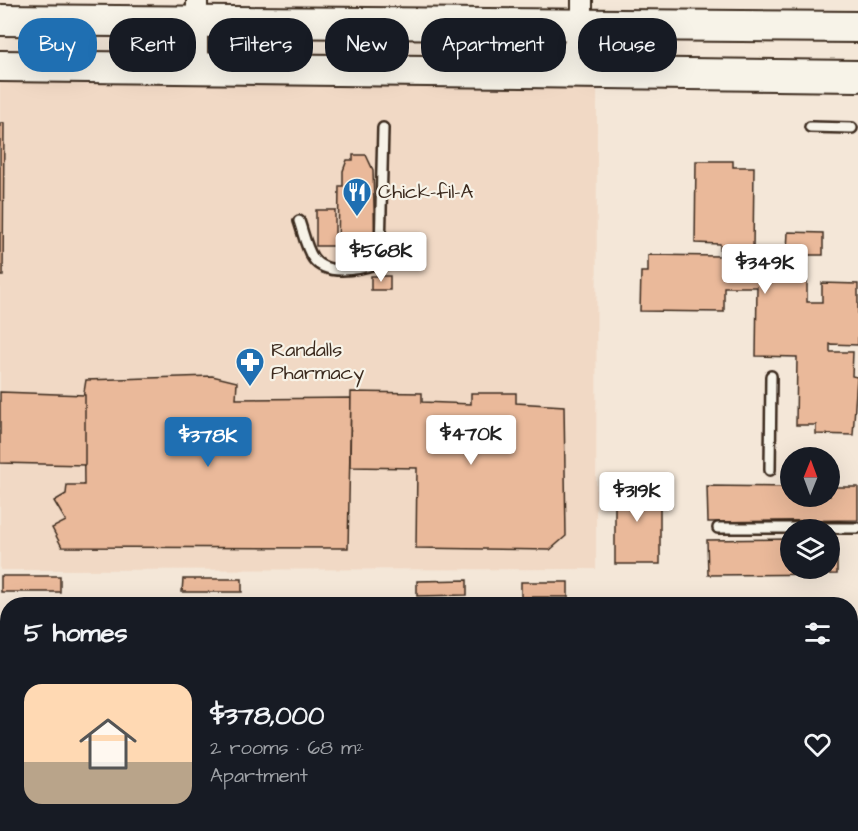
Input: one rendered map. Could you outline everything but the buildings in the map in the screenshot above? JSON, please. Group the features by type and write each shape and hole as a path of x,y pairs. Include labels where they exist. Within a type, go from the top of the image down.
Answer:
{"main road":[{"path":"0,20 197,11 582,12 858,27"},
{"path":"0,66 858,76"}],"street":[{"path":"197,11 197,69"},
{"path":"563,73 582,12"}],"lane":[{"path":"810,127 852,128"},
{"path":"299,221 313,258 324,267 361,269 375,264 380,251 383,128"},
{"path":"770,470 771,376"},
{"path":"718,528 858,528"}],"shaded area":[{"path":"0,75 597,89 596,569 0,570"}],"place":[{"name":"Chick-fil-A","path":"357,218"},
{"name":"Randalls Pharmacy","path":"250,388"}]}
